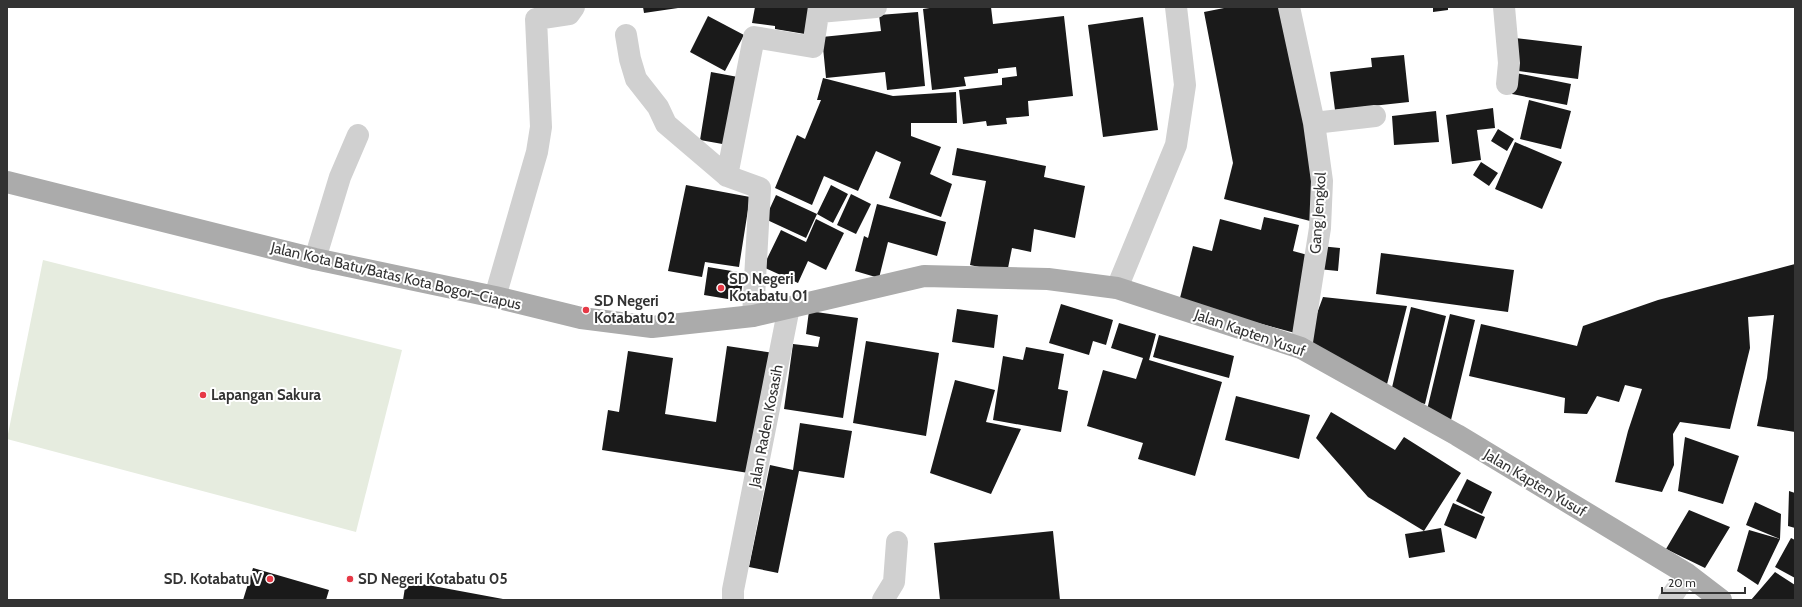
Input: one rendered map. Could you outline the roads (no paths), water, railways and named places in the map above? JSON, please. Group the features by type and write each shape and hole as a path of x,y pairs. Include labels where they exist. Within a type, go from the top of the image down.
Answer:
{"main road":[{"name":"Jalan Kota Batu/Batas Kota Bogor–Ciapus","path":"7,182 316,259 495,297 581,318 652,327 753,316 789,307"},
{"name":"Jalan Kapten Yusuf","path":"789,307 924,276 1048,279 1117,288 1301,348 1457,435 1687,574 1721,600"}],"street":[{"path":"495,297 537,152 541,127 536,19 569,14 574,7"},
{"path":"727,176 754,37 812,47 819,10 876,7"},
{"path":"1117,288 1176,145 1185,85 1176,7"},
{"name":"Gang Jengkol","path":"1289,7 1314,123 1322,181 1320,228 1301,348"},
{"path":"1504,7 1510,63 1507,84"},
{"path":"626,35 630,59 636,80 658,107 666,124 727,176 760,188 753,316"},
{"path":"1314,123 1374,116"},
{"path":"316,259 340,177 358,135"},
{"name":"Jalan Raden Kosasih","path":"733,600 733,590 743,546 789,307"},
{"path":"883,600 894,582 897,542"},
{"path":"1669,600 1687,574"}],"place":[{"name":"SD Negeri Kotabatu 01","path":"721,288"},
{"name":"SD Negeri Kotabatu 02","path":"586,310"},
{"name":"Lapangan Sakura","path":"203,395"},
{"name":"SD. Kotabatu V","path":"270,579"},
{"name":"SD Negeri Kotabatu 05","path":"350,579"}]}
